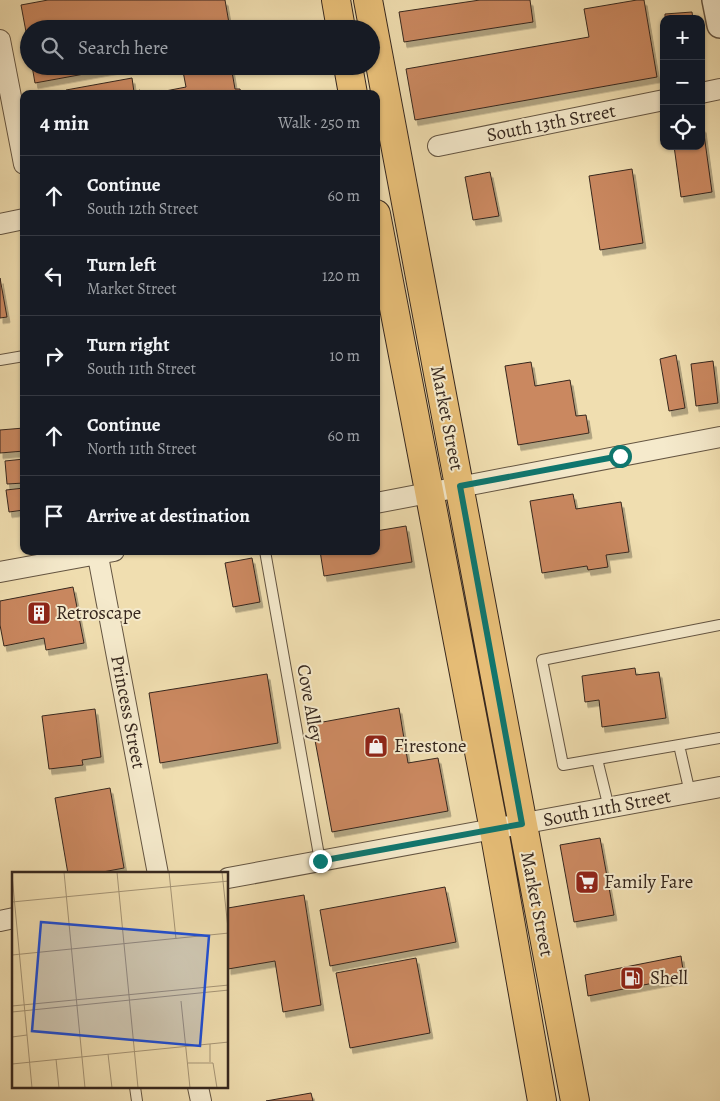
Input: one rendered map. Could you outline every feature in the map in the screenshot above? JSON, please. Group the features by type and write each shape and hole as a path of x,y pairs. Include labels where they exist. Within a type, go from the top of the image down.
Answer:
{"main road":[{"path":"336,0 339,20"},
{"name":"Market Street","path":"368,0 372,20"},
{"name":"Market Street","path":"380,63 575,1101"},
{"path":"350,75 352,90"},
{"name":"Market Street","path":"380,235 494,830 542,1101"}],"street":[{"path":"715,0 720,25"},
{"path":"0,40 20,143"},
{"path":"705,92 720,89"},
{"name":"South 13th Street","path":"438,146 660,101"},
{"path":"0,224 20,220"},
{"path":"380,501 720,437"},
{"path":"0,572 88,555"},
{"name":"Princess Street","path":"104,555 158,872"},
{"name":"South 11th Street","path":"229,878 720,787"},
{"path":"198,1088 200,1101"}],"lane":[{"path":"0,360 20,357"},
{"name":"Cove Alley","path":"266,555 320,861"},
{"path":"720,625 542,660 563,765 720,738"},
{"path":"679,745 690,793"},
{"path":"597,759 609,808"},
{"path":"135,1088 137,1101"}],"building":[{"path":"48,0 225,0 228,20 24,20 21,5"},
{"path":"480,0 530,0 533,22 404,42 399,12"},
{"path":"644,0 657,77 415,120 406,69 589,37 584,9"},
{"path":"692,12 692,15 665,15"},
{"path":"34,75 79,75 35,83"},
{"path":"184,75 233,75 235,89 240,90 171,90 186,87"},
{"path":"132,78 134,90 66,90"},
{"path":"705,141 712,192 681,197 675,150 705,150"},
{"path":"632,169 643,243 600,250 589,176"},
{"path":"490,172 499,216 473,220 465,177"},
{"path":"0,278 7,317 0,318"},
{"path":"676,355 685,408 669,411 660,359"},
{"path":"713,361 718,403 696,406 691,364"},
{"path":"531,362 535,386 570,380 576,416 586,415 589,433 518,445 505,366"},
{"path":"20,428 20,451 0,453 0,430"},
{"path":"20,459 20,483 7,484 5,461"},
{"path":"20,488 20,511 9,512 6,490"},
{"path":"573,494 576,509 621,502 629,552 606,555 608,567 588,570 587,566 542,573 530,501"},
{"path":"406,526 412,562 324,576 321,555 380,555 380,530"},
{"path":"252,558 260,602 233,607 225,563"},
{"name":"Retroscape","path":"73,587 84,643 46,650 44,638 4,646 0,625 0,601"},
{"path":"635,668 636,675 659,672 666,718 602,727 599,700 585,702 582,676"},
{"path":"267,674 278,743 160,763 149,693"},
{"path":"399,708 408,763 438,758 448,811 332,832 312,724"},
{"path":"95,709 101,757 82,760 83,765 49,769 42,716"},
{"path":"110,788 124,868 103,872 68,872 55,798"},
{"path":"600,838 614,915 574,922 560,845"},
{"path":"445,887 456,942 330,966 320,910"},
{"path":"304,895 321,1005 283,1012 275,961 229,969 229,908"},
{"path":"681,956 684,977 588,996 585,975"},
{"path":"416,958 430,1033 350,1048 336,973"},
{"path":"311,1093 313,1101 266,1101"}],"place":[{"name":"Retroscape","path":"39,613"},
{"name":"Firestone","path":"376,746"},
{"name":"Family Fare","path":"587,882"},
{"name":"Shell","path":"632,978"}],"route":[{"path":"320,861 522,824 460,486 620,456"}]}
